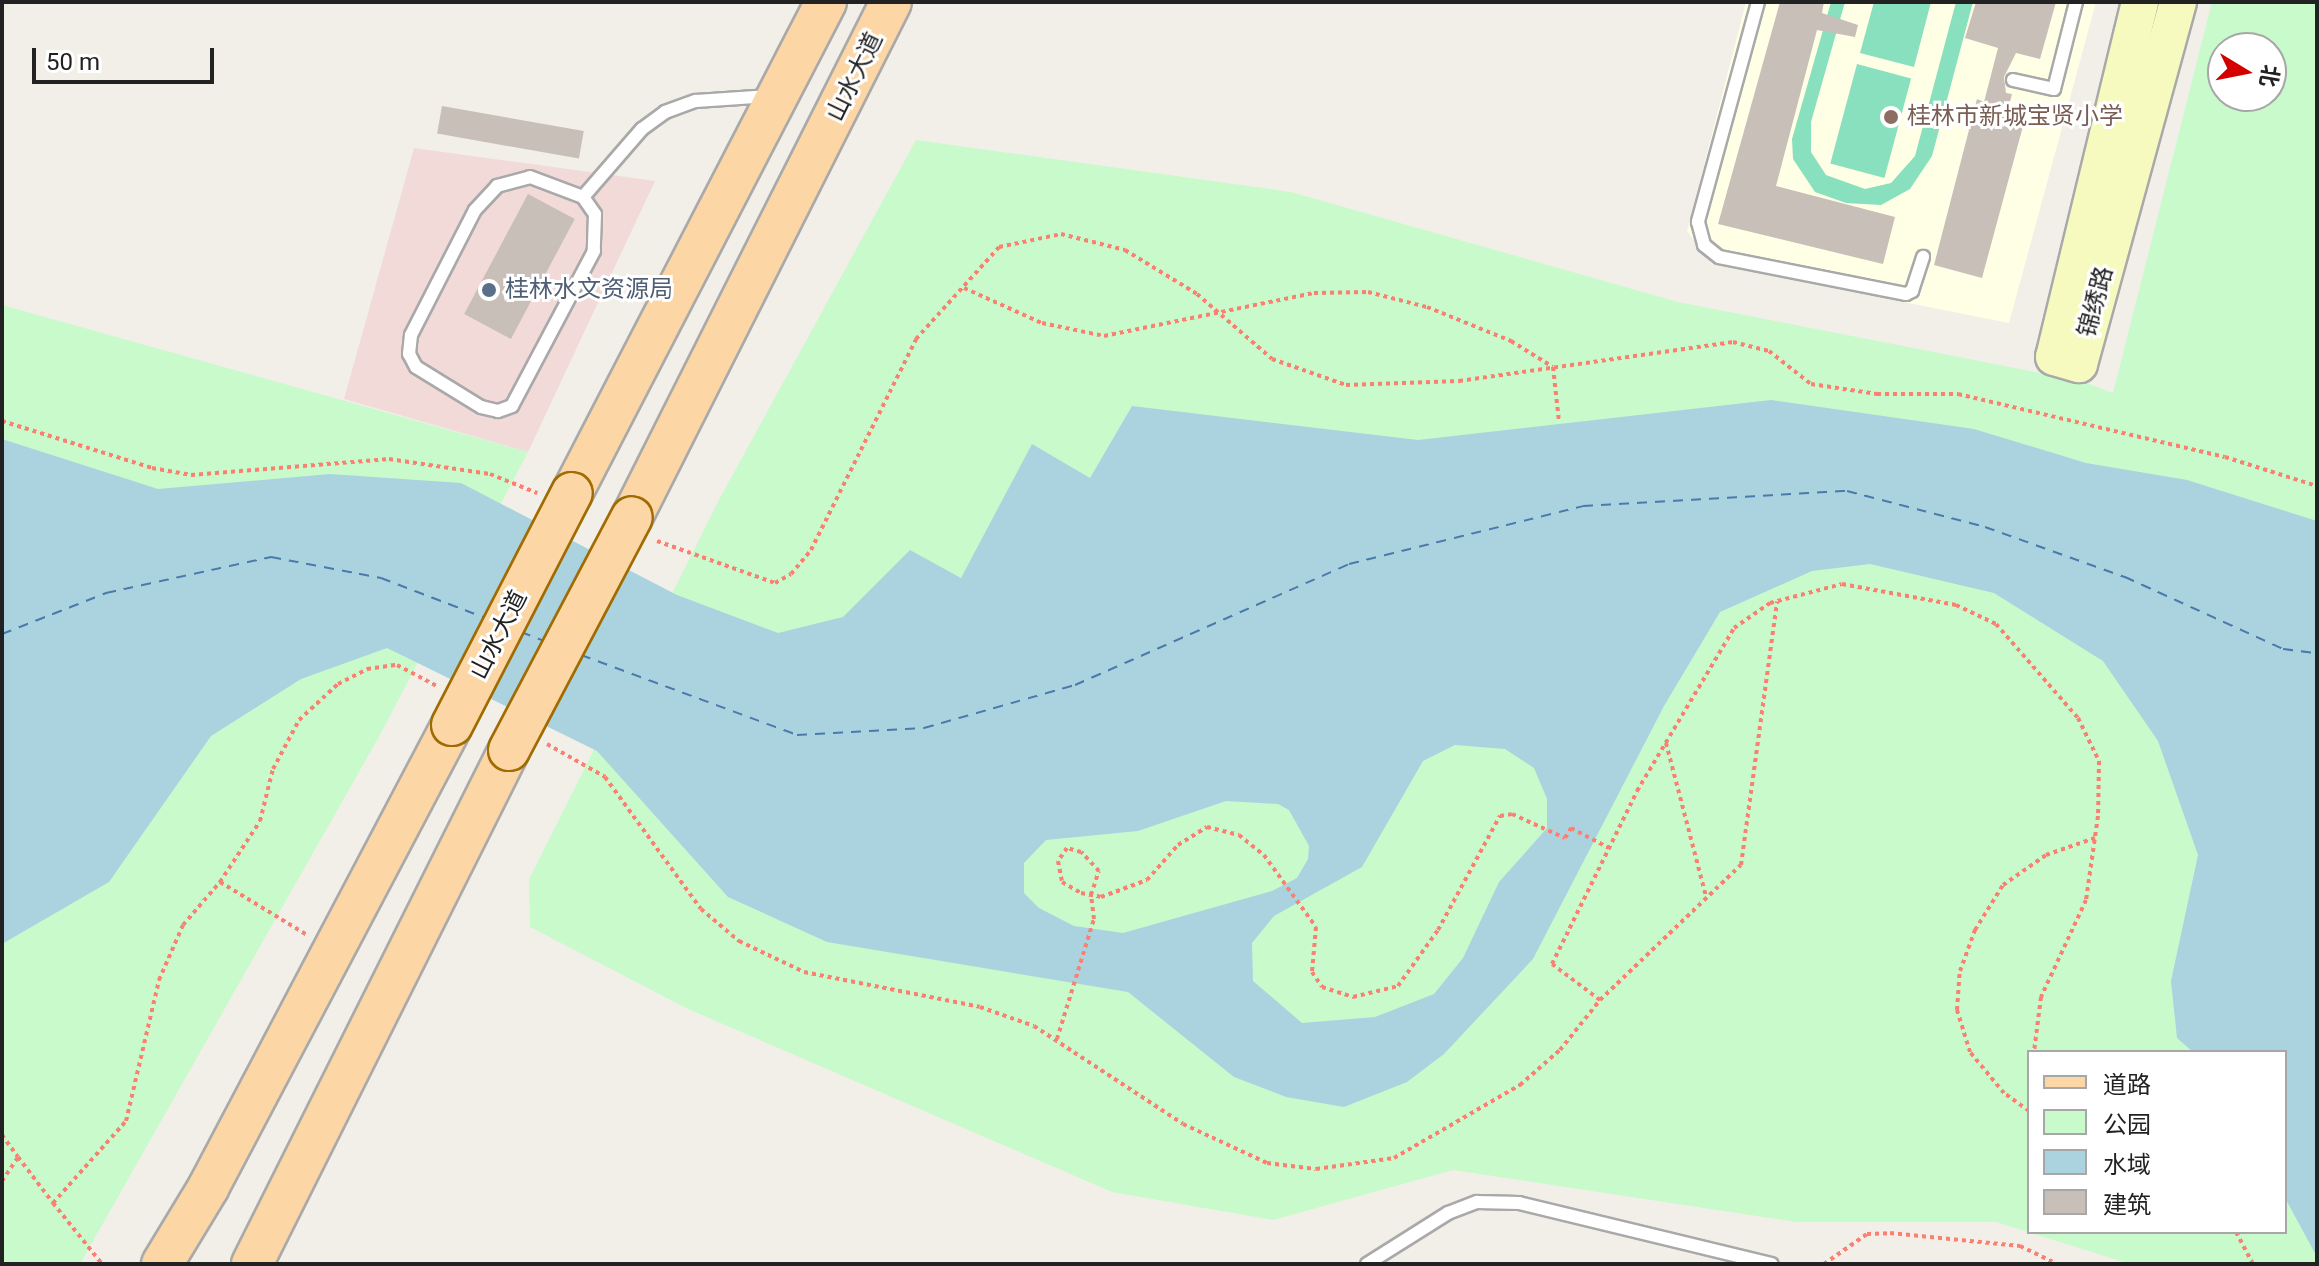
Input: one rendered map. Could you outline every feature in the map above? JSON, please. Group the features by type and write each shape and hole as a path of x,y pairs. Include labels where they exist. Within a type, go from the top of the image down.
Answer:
{"main road":[{"name":"山水大道","path":"162,1264 333,951 560,495 781,95 826,2"},
{"name":"山水大道","path":"252,1264 640,527 891,2"}],"street":[{"name":"锦绣路","path":"2140,2 2054,357 2079,364 2178,2"}],"lane":[{"path":"1758,2 1698,222 1704,245 1719,257 1906,294 1912,291 1923,257"},
{"path":"2013,80 2054,89 2076,2"},
{"path":"583,197 634,138 665,112 696,101 781,95"},
{"path":"518,177 530,177 583,197 595,214 594,251 512,406 498,411 481,407 416,367 409,354 411,335 488,193 518,177"},
{"path":"1367,1264 1448,1213 1477,1202 1519,1203 1772,1264"}],"path":[{"path":"640,527 775,583 791,574 811,550 916,339 999,247 1061,234 1125,250 1215,310 1272,359 1346,385 1459,381 1733,342 1769,351 1811,384 1877,394 1972,396 2225,457 2317,486"},
{"path":"963,287 1042,323 1104,336 1160,327 1215,310 1314,293 1368,292 1427,307 1511,341 1553,367"},
{"path":"1553,367 1559,421"},
{"path":"2,421 191,475 389,459 490,474 560,495"},
{"path":"1600,1000 1552,964 1665,741 1734,628 1777,601 1842,584 1956,605 1996,624 2078,718 2099,761 2095,838 2086,900 2041,997 2034,1050"},
{"path":"527,746 605,777 701,909 739,941 804,972 980,1007 1057,1040 1183,1124 1267,1163 1316,1169 1394,1158 1507,1093 1560,1050 1600,1000 1741,865 1777,601"},
{"path":"53,1203 126,1121 159,980 183,925 220,882 260,821 273,769 299,720 338,684 367,669 397,665 451,709"},
{"path":"1665,741 1707,898"},
{"path":"1057,1040 1069,990 1094,919 1091,895 1099,871 1081,852 1067,848 1058,861 1062,882 1091,895 1123,893 1147,880 1178,845 1207,827 1239,835 1275,870 1316,927 1312,972 1322,987 1353,997 1398,986 1438,930 1500,816 1512,814 1565,838 1571,828 1609,848"},
{"path":"2027,1110 2004,1093 1970,1052 1957,1010 1960,971 1975,930 2003,885 2046,855 2095,838"},
{"path":"220,882 333,951"},
{"path":"2,1135 102,1264"},
{"path":"2,1181 18,1157"},
{"path":"1824,1264 1867,1234 1890,1233 2020,1246 2057,1264"},
{"path":"2237,1234 2253,1264"}],"shaded area":[{"name":"桂林市新城宝贤小学","path":"1746,2 2096,2 2009,323 1712,264 1687,231"},
{"name":"桂林水文资源局","path":"414,148 655,181 528,452 344,399"}],"green space":[{"path":"1831,2 1845,2 1811,122 1811,152 1826,175 1865,189 1891,183 1915,156 1956,2 1973,2 1932,156 1910,189 1881,205 1846,203 1815,192 1793,159 1792,139"},
{"path":"1874,2 1931,2 1914,67 1860,53"},
{"path":"2212,2 2317,2 2317,1264 2130,1264 2034,1234 2287,1234 2287,1050 2027,1050 2027,1232 1996,1222 1797,1222 1453,1170 1273,1220 1112,1192 688,1009 530,927 529,879 720,498 916,140 1291,192 1678,302 2081,381 2113,393"},
{"path":"1857,64 1911,78 1884,178 1830,163"},
{"path":"2,305 528,452 381,733 80,1264 2,1264"}],"water":[{"path":"1771,400 1974,429 2086,463 2187,480 2317,521 2317,1257 2287,1202 2287,1050 2191,1050 2177,1038 2171,981 2198,855 2158,741 2103,661 1994,593 1870,564 1812,571 1720,612 1664,706 1533,959 1444,1054 1407,1082 1344,1107 1286,1097 1234,1077 1128,992 827,942 728,897 597,751 387,648 301,679 211,736 109,882 2,944 2,439 158,489 330,474 461,483 677,595 778,633 843,617 910,550 961,578 1032,444 1090,478 1132,406 1418,440","holes":["1455,745 1505,749 1534,768 1547,799 1547,828 1499,882 1463,958 1434,994 1375,1017 1302,1023 1253,981 1252,943 1274,916 1362,867 1423,761","1226,801 1278,804 1289,810 1309,846 1308,859 1297,878 1272,891 1123,933 1074,926 1039,908 1024,893 1024,863 1046,840 1138,831"]}],"building":[{"path":"1780,2 1824,2 1822,13 1858,25 1855,37 1817,30 1776,186 1895,217 1883,264 1718,224"},
{"path":"1976,2 2056,2 2040,59 2016,53 2004,77 2006,93 2012,94 2008,110 2026,115 1982,278 1934,265 1977,99 1984,102 1998,48 1965,38"},
{"path":"442,106 584,131 579,159 437,134"},
{"path":"528,194 575,219 511,339 464,314"}],"ferry route":[{"path":"581,655 797,735 924,728 1075,685 1349,564 1583,506 1847,491 1985,527 2125,577 2283,649 2317,653"},
{"path":"2,634 106,593 271,557 381,578 485,618"},
{"path":"521,632 545,641"}],"place":[{"name":"桂林市新城宝贤小学","path":"1891,117"},
{"name":"桂林水文资源局","path":"489,290"}]}
